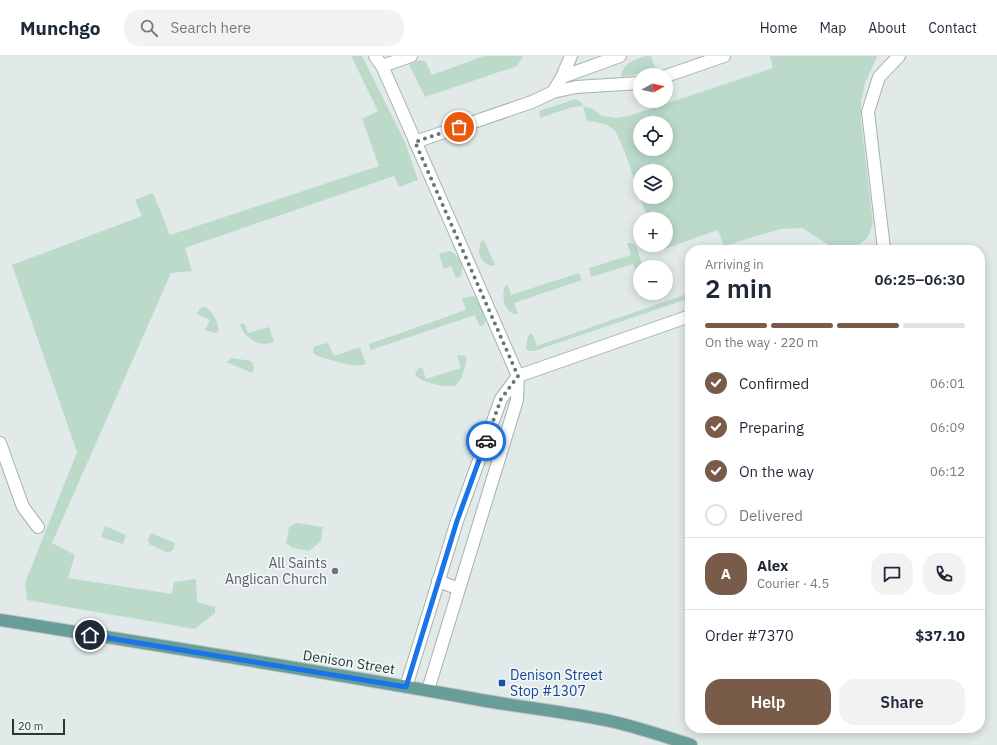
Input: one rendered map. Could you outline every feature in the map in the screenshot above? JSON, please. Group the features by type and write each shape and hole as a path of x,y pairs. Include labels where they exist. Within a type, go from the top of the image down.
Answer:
{"main road":[{"name":"Denison Street","path":"0,620 610,721 641,728 691,745"}],"lane":[{"path":"376,56 382,66 518,376 517,400 428,690"},
{"path":"382,66 410,56"},
{"path":"553,92 562,77 571,56"},
{"path":"562,77 620,56"},
{"path":"673,74 724,56"},
{"path":"884,245 868,112 879,77 900,56"},
{"path":"415,142 532,102 553,92 576,87 633,83"},
{"path":"406,687 457,521 501,399 518,376 685,318"},
{"path":"0,443 23,507 38,527"},
{"path":"438,581 459,589"}],"green space":[{"path":"351,56 362,56 405,142 418,180 399,187 394,176 185,248 192,271 171,273 52,543 75,555 68,578 172,594 174,582 196,579 197,602 215,607 215,613 195,629 27,600 25,583 77,452 12,265 142,216 135,200 153,193 170,235 379,166 362,119 378,111"},
{"path":"484,56 523,56 517,66 425,97 409,65 420,60 425,61 432,75"},
{"path":"646,56 651,56 655,68 633,68 633,75 621,77 626,65"},
{"path":"770,56 876,56 877,57 865,83 861,102 861,120 873,223 868,237 860,244 856,245 829,245 802,228 780,229 724,245 718,230 673,246 673,212 645,212 643,204 673,204 673,164 633,164 633,177 617,134 613,129 604,124 587,121 583,106 593,109 602,116 616,118 629,116 653,108 673,108 673,101 773,68"},
{"path":"576,99 581,102 583,106 572,107 540,118 539,111"},
{"path":"484,240 495,265 491,266 487,264 480,256 479,249 481,241"},
{"path":"627,243 633,244 633,252 638,252 641,260 633,260 633,264 591,277 589,268 631,255"},
{"path":"449,251 459,258 462,265 460,277 456,278 451,266 444,269 439,254"},
{"path":"579,273 582,280 514,303 518,314 510,311 505,304 503,294 505,286 508,285 511,295"},
{"path":"685,295 685,300 534,351 529,351 526,349 528,336 532,333 537,346"},
{"path":"474,296 482,305 485,316 485,324 480,327 475,315 371,350 369,344 466,310 462,298"},
{"path":"205,307 211,311 215,318 218,325 218,332 215,333 205,330 210,320 197,314 200,308"},
{"path":"244,323 248,333 269,327 274,342 264,344 253,340 245,334 242,329 240,324"},
{"path":"328,343 334,356 360,347 366,364 356,365 342,363 317,356 313,353 315,346"},
{"path":"457,355 465,356 467,359 461,379 455,386 445,386 427,382 417,377 415,374 418,369 422,367 426,379 461,368"},
{"path":"232,358 251,361 254,367 252,373 226,362"},
{"path":"297,523 323,527 321,541 309,551 293,548 286,543 289,527"},
{"path":"105,526 126,535 123,544 101,537"},
{"path":"151,533 175,543 173,550 168,553 149,544 148,540"}],"way so far":[{"path":"459,127 415,142 518,376 501,399 486,441"}],"place":[{"name":"All Saints Anglican Church","path":"335,571"},
{"name":"Denison Street Stop #1307","path":"502,683"}],"route":[{"path":"90,635 406,687 457,521 486,441"}]}
